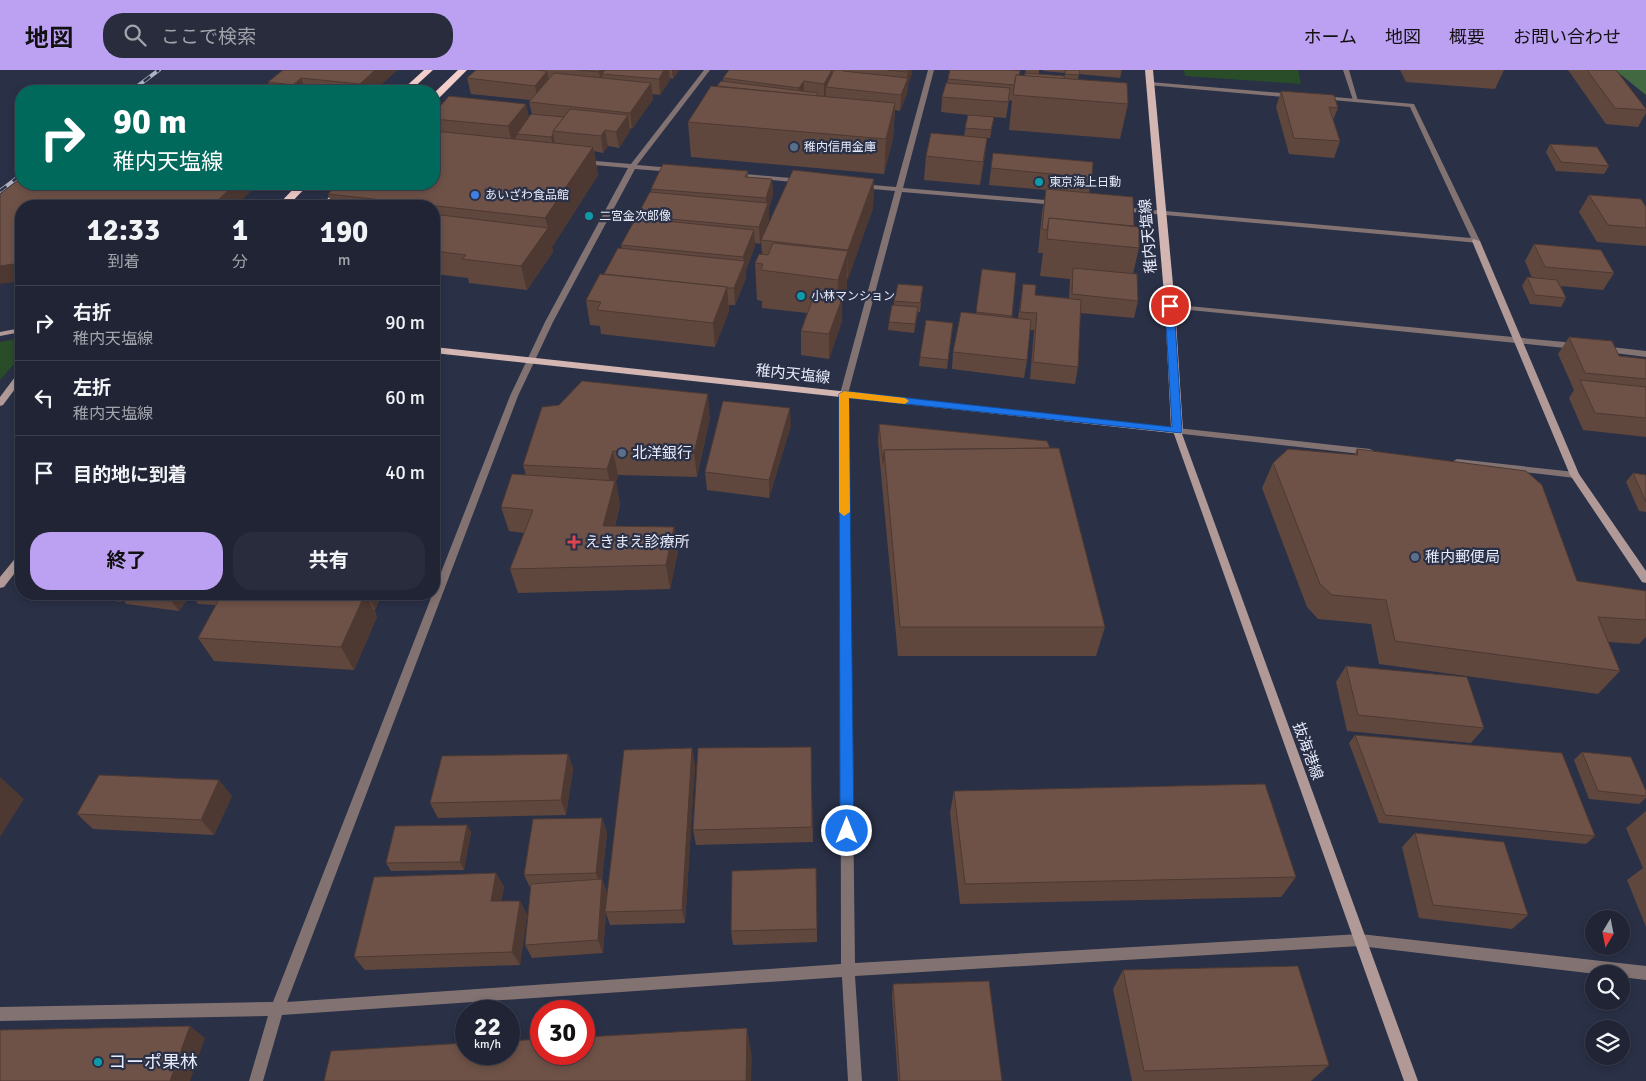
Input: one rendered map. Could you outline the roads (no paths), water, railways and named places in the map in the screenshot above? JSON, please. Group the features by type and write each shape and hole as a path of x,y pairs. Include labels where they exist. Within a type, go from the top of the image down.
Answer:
{"highway":[{"path":"412,85 429,70"},
{"path":"440,92 463,70"},
{"path":"288,200 298,190"},
{"path":"331,200 341,190"}],"main road":[{"name":"稚内天塩線","path":"440,351 1177,431 1170,306 1149,70"}],"street":[{"path":"277,85 296,70"},
{"path":"440,587 514,396 530,361 632,167 707,70"},
{"path":"855,1081 848,970 844,394 931,70"},
{"path":"1346,70 1356,100"},
{"path":"1150,84 1306,96"},
{"path":"1316,97 1412,105 1476,241 1516,340 1575,475 1646,579"},
{"path":"573,161 682,171"},
{"path":"721,174 811,182"},
{"path":"850,185 1065,204"},
{"path":"1113,208 1476,241"},
{"path":"1170,306 1581,347"},
{"path":"0,334 15,331"},
{"path":"1590,348 1646,354"},
{"path":"0,403 15,383"},
{"path":"1177,431 1380,454"},
{"name":"抜海港線","path":"1177,431 1411,1081"},
{"path":"1448,461 1575,475"},
{"path":"0,584 15,565"},
{"path":"256,1081 277,1009 435,600"},
{"path":"0,1014 277,1009 848,970 1360,940 1646,973"}],"railway":[{"path":"139,85 159,70"},
{"path":"0,191 15,180"}],"place":[{"name":"稚内信用金庫","path":"794,147"},
{"name":"東京海上日動","path":"1039,182"},
{"name":"あいざわ食品館","path":"475,195"},
{"name":"二宮金次郎像","path":"589,216"},
{"name":"小林マンション","path":"801,296"},
{"name":"北洋銀行","path":"622,453"},
{"name":"えきまえ診療所","path":"574,542"},
{"name":"稚内郵便局","path":"1415,557"},
{"name":"コーポ果林","path":"98,1062"}]}
